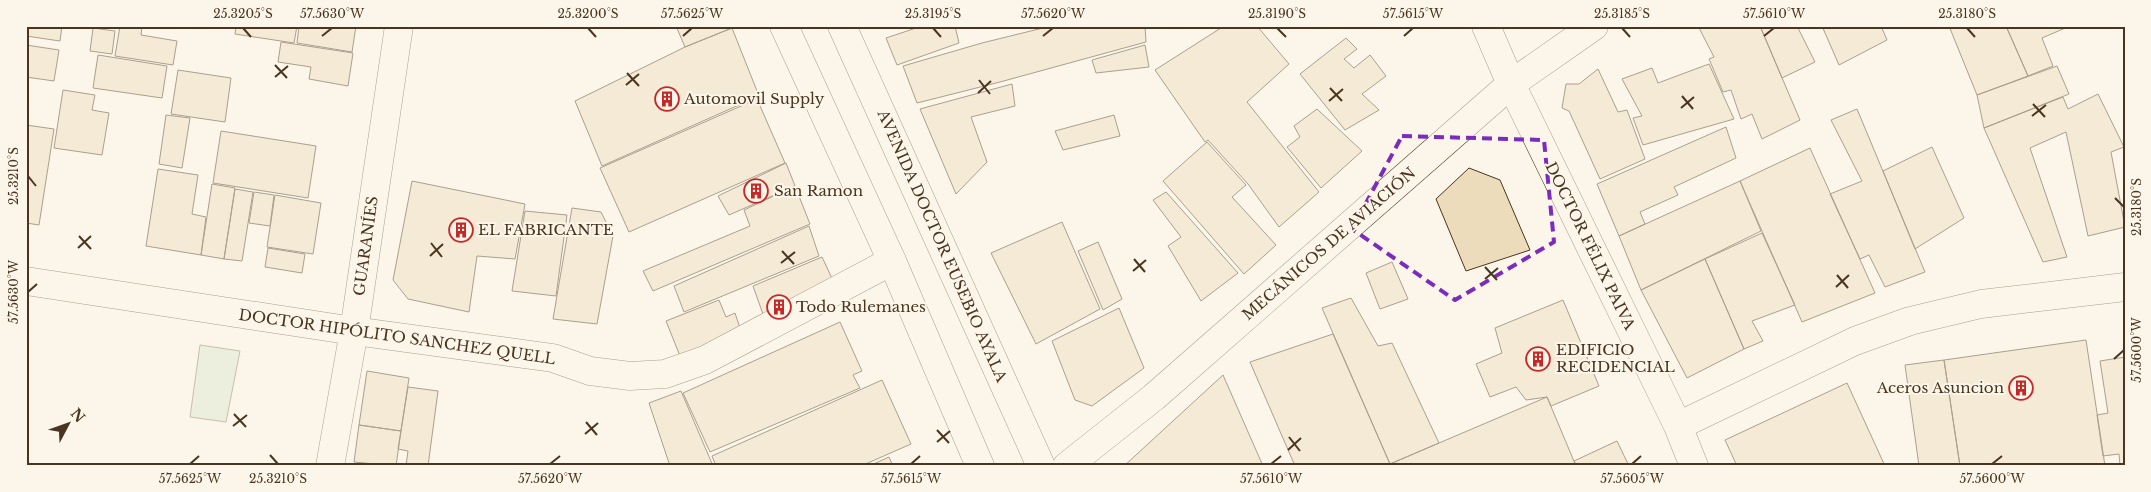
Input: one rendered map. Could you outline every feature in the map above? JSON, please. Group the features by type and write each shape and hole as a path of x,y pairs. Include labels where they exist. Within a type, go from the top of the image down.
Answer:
{"main road":[{"name":"GUARANÍES","path":"330,466 354,331 399,26"},
{"path":"784,26 892,262 980,466"},
{"name":"AVENIDA DOCTOR EUSEBIO AYALA","path":"842,26 1041,466"},
{"name":"DOCTOR FÉLIX PAIVA","path":"1486,26 1511,84 1678,426 1694,466"},
{"name":"MECÁNICOS DE AVIACIÓN","path":"1067,466 1154,397 1511,84 1594,26"},
{"name":"DOCTOR HIPÓLITO SANCHEZ QUELL","path":"26,281 354,331 553,358 590,371 630,376 665,374 705,360 892,262"},
{"path":"1678,426 1855,340 1910,321 1981,304 2125,287"}],"highlighted area":[{"path":"1402,136 1544,140 1554,242 1455,300 1352,229"}],"green space":[{"path":"200,345 240,351 226,422 190,417"}],"building":[{"path":"26,26 62,26 60,41 26,36"},
{"path":"120,26 142,26 141,35 177,41 173,65 115,56"},
{"path":"236,26 297,26 294,43 235,34"},
{"path":"299,26 356,26 352,52 297,43"},
{"path":"676,26 731,26 732,28 685,47"},
{"path":"922,26 955,26 959,43 897,65 886,38"},
{"path":"1051,26 1145,26 1146,42 917,103 903,66 982,43"},
{"path":"1224,26 1257,26 1289,64 1247,102 1319,192 1279,227 1248,184 1208,140 1205,142 1155,70"},
{"path":"1698,26 1760,26 1800,120 1762,139 1752,114 1741,119 1731,90 1723,92 1709,59 1714,57"},
{"path":"1760,26 1797,26 1815,62 1782,78"},
{"path":"1822,26 1881,26 1887,40 1839,65"},
{"path":"1949,26 2006,26 2028,76 1977,95"},
{"path":"2006,26 2070,26 2042,38 2053,66 2028,76"},
{"path":"93,28 115,31 112,54 90,51"},
{"name":"Automovil Supply","path":"732,28 759,96 602,166 575,101 685,47"},
{"path":"1346,38 1357,49 1344,59 1354,68 1370,55 1386,76 1362,94 1379,110 1345,130 1300,74"},
{"path":"281,42 353,53 348,86 309,79 311,67 278,62"},
{"path":"26,45 59,50 54,81 26,77"},
{"path":"1145,45 1149,67 1096,73 1092,60"},
{"path":"98,55 167,66 162,98 93,88"},
{"path":"1709,64 1734,119 1643,145 1633,118 1642,116 1622,79 1652,68 1658,83"},
{"path":"2057,66 2069,94 1984,128 1977,95"},
{"path":"1598,69 1618,112 1627,110 1645,159 1600,179 1569,111 1562,108 1566,84 1579,84"},
{"path":"178,70 231,78 225,122 171,114"},
{"path":"1012,84 1015,106 971,117 987,162 956,194 920,109"},
{"path":"63,90 95,95 92,110 109,113 102,155 54,148"},
{"path":"2098,94 2124,147 2111,152 2125,227 2088,236 2066,132 2030,148 2067,257 2043,262 1984,128 2063,97 2068,109"},
{"path":"757,99 785,163 629,232 600,168"},
{"path":"1317,109 1362,151 1321,188 1287,147 1300,137 1294,126"},
{"path":"1857,109 1925,272 1885,287 1869,255 1860,259 1830,194 1862,181 1831,120"},
{"path":"166,115 190,118 182,168 159,164"},
{"path":"1114,115 1120,136 1063,150 1055,131"},
{"path":"26,125 54,129 39,225 26,223"},
{"path":"1726,127 1736,158 1674,187 1678,195 1640,212 1645,224 1619,236 1597,184"},
{"path":"221,131 316,146 308,198 213,183"},
{"path":"1207,142 1246,185 1232,197 1276,245 1244,274 1163,181"},
{"path":"1932,147 1964,218 1915,249 1883,171"},
{"path":"1810,148 1875,293 1802,322 1740,181"},
{"name":"San Ramon","path":"786,163 795,186 729,215 718,196"},
{"path":"1469,168 1500,180 1530,250 1466,271 1436,199"},
{"path":"158,169 198,175 192,214 206,217 201,255 146,246"},
{"name":"EL FABRICANTE","path":"412,181 525,204 515,259 477,256 469,312 408,299 393,280"},
{"path":"1740,181 1761,231 1641,290 1619,236"},
{"path":"212,184 235,188 224,259 201,255"},
{"path":"795,186 810,224 653,291 643,271 750,226 744,210"},
{"path":"235,189 253,192 242,261 224,259"},
{"path":"254,192 274,195 270,226 249,223"},
{"path":"1166,192 1238,273 1201,301 1168,246 1181,237 1153,200"},
{"path":"275,195 321,203 313,254 267,247"},
{"path":"572,208 601,212 613,236 597,324 553,319"},
{"path":"525,211 567,215 556,296 512,291"},
{"path":"1062,222 1100,309 1036,344 991,253"},
{"path":"809,226 819,256 684,312 674,286"},
{"path":"1762,233 1795,305 1752,321 1763,341 1744,349 1705,259"},
{"path":"1098,242 1122,299 1103,310 1078,251"},
{"path":"268,248 305,254 302,273 265,267"},
{"name":"Todo Rulemanes","path":"822,257 837,289 680,356 666,321 719,300 726,317 735,313 740,328 764,317 753,286"},
{"path":"1705,259 1744,349 1687,378 1641,290"},
{"path":"1392,262 1408,299 1380,309 1366,273"},
{"path":"1351,298 1378,346 1392,343 1439,443 1390,464 1322,308"},
{"name":"EDIFICIO RECIDENCIAL","path":"1563,300 1599,386 1551,406 1547,397 1526,400 1516,387 1490,397 1476,364 1502,353 1495,328"},
{"path":"1119,308 1144,368 1092,406 1075,400 1052,341"},
{"path":"840,322 862,371 853,375 860,388 710,452 683,393"},
{"path":"1333,334 1391,466 1295,466 1250,362"},
{"name":"Aceros Asuncion","path":"2086,340 2105,466 1960,466 1944,360"},
{"path":"2125,357 2125,466 2120,466 2119,454 2103,456 2097,415 2108,413 2100,361"},
{"path":"1944,360 1960,466 1919,466 1905,365"},
{"path":"367,371 409,378 401,431 359,425"},
{"path":"1223,375 1263,466 1124,466"},
{"path":"882,380 911,444 861,466 716,466 712,456"},
{"path":"1847,383 1885,466 1737,466 1725,440"},
{"path":"408,387 438,391 428,466 406,466 408,451 398,449"},
{"path":"681,391 713,466 670,466 649,403"},
{"path":"1547,397 1576,466 1390,464 1439,443"},
{"path":"359,425 401,431 396,466 354,462"},
{"path":"1617,441 1629,466 1577,466 1574,461"},
{"path":"889,457 893,466 869,466"}],"place":[{"name":"Automovil Supply","path":"667,99"},
{"name":"San Ramon","path":"756,191"},
{"name":"EL FABRICANTE","path":"461,230"},
{"name":"Todo Rulemanes","path":"779,307"},
{"name":"EDIFICIO RECIDENCIAL","path":"1538,359"},
{"name":"Aceros Asuncion","path":"2021,388"}]}
